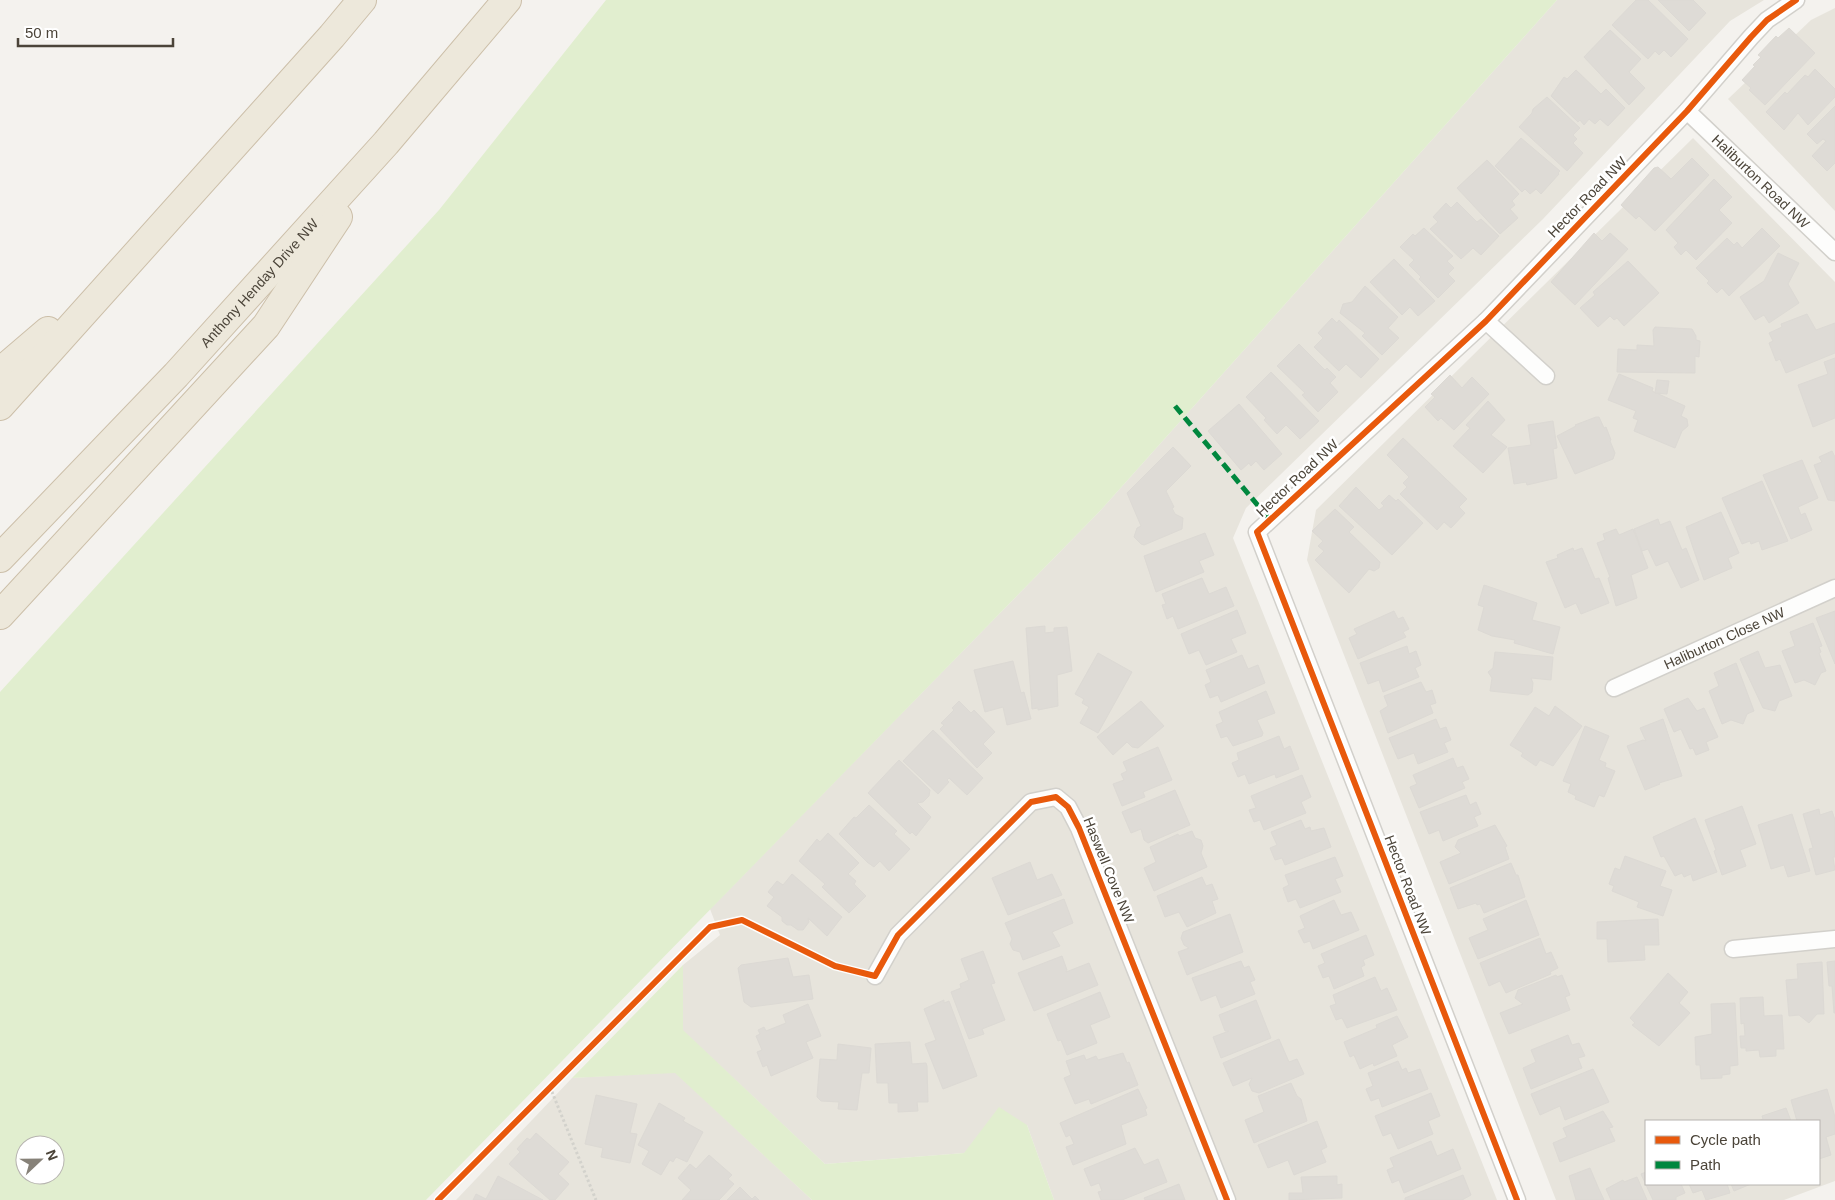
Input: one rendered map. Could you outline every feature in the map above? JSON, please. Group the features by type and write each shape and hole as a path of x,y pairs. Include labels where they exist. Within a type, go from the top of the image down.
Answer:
{"highway":[{"path":"0,406 332,36 362,0"},
{"name":"Anthony Henday Drive NW","path":"0,558 176,375 386,143 506,0"},
{"path":"0,615 266,326 386,143"},
{"path":"0,372 133,258"}],"street":[{"name":"Hector Road NW","path":"1517,1200 1257,532 1486,321 1687,112 1751,37 1768,20 1796,0"},
{"name":"Haliburton Road NW","path":"1687,112 1835,252"},
{"path":"1486,321 1546,376"},
{"name":"Haliburton Close NW","path":"1614,688 1835,588"},
{"name":"Haswell Cove NW","path":"875,976 898,935 1031,802 1056,797 1068,808 1080,828 1227,1200"},
{"path":"1733,949 1835,939"}],"path":[{"path":"543,1094 557,1080"},
{"path":"550,1087 596,1200"}],"shaded area":[{"path":"1557,0 1764,0 1730,21 1543,219 1246,508 1233,538 1497,1200 1054,1200 1027,1125 964,1153 825,1164 682,1030 683,965 720,935 710,909 1100,511"},
{"path":"1835,8 1835,211 1728,99 1811,20"},
{"path":"1693,138 1835,282 1835,1181 1784,1200 1556,1200 1307,560 1316,510"},
{"path":"675,1072 812,1200 456,1200 572,1078"}],"green space":[{"path":"606,0 1557,0 1100,511 426,1200 0,1200 0,692 439,210"},
{"path":"683,965 683,1030 825,1164 964,1153 999,1107 1027,1125 1054,1200 812,1200 675,1073 572,1078"}],"building":[{"path":"1636,0 1648,0 1688,39 1671,57 1664,50 1659,55 1655,51 1648,59 1612,25"},
{"path":"1658,0 1693,0 1706,13 1689,31"},
{"path":"1789,28 1815,53 1765,105 1749,90 1751,88 1742,80 1761,57 1758,55 1776,36 1778,38"},
{"path":"1610,30 1641,59 1629,72 1645,88 1629,105 1584,57"},
{"path":"1815,69 1835,89 1835,97 1808,125 1798,113 1784,130 1766,112 1785,92 1787,94 1805,75 1808,77"},
{"path":"1576,70 1601,94 1606,89 1625,108 1608,126 1600,119 1595,124 1589,119 1584,125 1580,120 1578,122 1551,96 1564,77 1567,79"},
{"path":"1547,97 1580,128 1573,135 1577,139 1573,143 1583,153 1567,171 1519,127 1532,113 1533,109"},
{"path":"1835,106 1835,163 1827,171 1812,156 1826,141 1823,139 1817,144 1807,134"},
{"path":"1521,138 1560,171 1541,194 1536,189 1530,194 1525,189 1522,192 1495,166"},
{"path":"1692,158 1709,175 1655,231 1639,216 1636,219 1621,205 1654,168 1658,167 1671,179"},
{"path":"1487,160 1519,194 1512,201 1515,205 1510,209 1518,218 1500,234 1457,188"},
{"path":"1714,179 1732,197 1719,210 1732,223 1696,260 1686,250 1681,255 1674,247 1678,243 1666,230"},
{"path":"1457,202 1477,222 1481,219 1499,236 1481,255 1473,248 1461,259 1430,229 1438,222 1433,217 1446,203 1451,208"},
{"path":"1424,228 1453,256 1447,261 1454,268 1448,274 1455,281 1438,298 1419,279 1421,277 1409,265 1414,260 1400,247 1413,234 1415,236"},
{"path":"1762,228 1780,246 1729,296 1722,288 1717,293 1707,283 1709,281 1696,268 1727,238 1734,245 1737,242 1742,248"},
{"path":"1594,233 1602,241 1610,233 1628,249 1575,305 1551,282"},
{"path":"1778,253 1799,263 1788,284 1799,303 1769,323 1764,315 1755,320 1740,297 1764,281"},
{"path":"1394,259 1435,301 1418,316 1410,307 1402,315 1370,282"},
{"path":"1628,261 1659,293 1624,326 1617,318 1614,320 1610,316 1598,327 1580,308 1595,295 1593,292"},
{"path":"1365,286 1398,317 1388,328 1399,338 1382,355 1362,336 1365,333 1340,313 1343,304 1352,302"},
{"path":"1807,314 1816,330 1835,323 1835,353 1786,373 1780,359 1776,361 1769,343 1773,341 1769,333 1782,327 1781,324"},
{"path":"1332,318 1337,323 1339,320 1379,359 1361,378 1346,364 1339,371 1314,347 1323,338 1318,333"},
{"path":"1655,327 1692,329 1696,340 1700,341 1699,357 1695,356 1695,373 1617,372 1618,349 1637,350 1637,345 1654,346 1653,330"},
{"path":"1299,344 1325,370 1327,368 1336,377 1330,383 1338,392 1318,412 1302,395 1305,393 1277,366"},
{"path":"1835,358 1835,418 1813,427 1798,385 1828,374 1824,362"},
{"path":"1271,372 1319,421 1300,439 1286,425 1277,434 1264,420 1266,418 1246,397"},
{"path":"1619,374 1653,388 1652,391 1685,406 1681,416 1687,419 1688,426 1682,431 1675,448 1634,431 1638,420 1633,418 1636,411 1608,400"},
{"path":"1450,375 1462,388 1472,377 1489,394 1454,430 1441,418 1438,421 1425,407 1435,397 1431,394"},
{"path":"1657,380 1669,381 1667,394 1655,393"},
{"path":"1488,401 1505,420 1491,435 1507,447 1483,473 1453,446 1470,428 1466,425"},
{"path":"1239,404 1282,454 1264,470 1256,461 1251,466 1249,463 1241,470 1208,431"},
{"path":"1599,417 1604,428 1606,427 1615,453 1613,459 1575,474 1557,436 1575,425"},
{"path":"1553,421 1557,448 1553,449 1557,478 1527,485 1526,482 1514,484 1508,448 1531,445 1528,425"},
{"path":"1403,438 1467,499 1459,507 1465,513 1451,528 1444,522 1437,530 1400,494 1407,487 1403,483 1409,477 1387,455"},
{"path":"1173,447 1191,466 1166,491 1174,507 1172,508 1175,514 1183,518 1182,529 1144,545 1134,537 1137,528 1141,526 1127,493"},
{"path":"1832,451 1835,457 1835,501 1828,500 1814,465 1822,462 1819,457"},
{"path":"1802,460 1818,498 1798,507 1801,515 1805,513 1812,530 1791,539 1763,475"},
{"path":"1762,481 1788,541 1762,550 1759,541 1751,544 1750,541 1742,544 1722,498"},
{"path":"1356,487 1379,510 1384,506 1381,503 1389,495 1396,501 1398,499 1423,523 1392,555 1339,506"},
{"path":"1335,509 1354,527 1349,532 1380,562 1379,568 1374,571 1369,569 1349,593 1315,560 1324,551 1318,546 1323,541 1312,531"},
{"path":"1721,512 1739,553 1728,558 1732,568 1704,580 1686,527"},
{"path":"1658,519 1660,525 1670,521 1682,550 1686,548 1699,580 1681,588 1668,561 1656,566 1648,549 1642,551 1634,529"},
{"path":"1616,529 1619,535 1633,529 1648,568 1631,575 1637,598 1616,606 1608,578 1610,577 1597,543 1605,540 1603,534"},
{"path":"1205,533 1214,555 1199,561 1204,572 1156,592 1144,556"},
{"path":"1573,548 1574,551 1582,548 1595,579 1599,578 1609,603 1581,614 1576,603 1565,608 1546,562 1558,558 1557,555"},
{"path":"1202,578 1209,594 1226,587 1234,606 1178,629 1173,616 1167,619 1162,605 1166,604 1162,594"},
{"path":"1484,585 1537,603 1532,620 1560,627 1553,654 1514,643 1515,640 1492,636 1478,630 1484,607 1478,605"},
{"path":"1237,610 1246,633 1231,639 1237,652 1206,665 1199,650 1189,654 1181,634"},
{"path":"1394,611 1398,619 1403,617 1409,629 1403,632 1406,637 1358,659 1349,638 1357,634 1354,629"},
{"path":"1835,611 1835,664 1816,618"},
{"path":"1813,623 1822,646 1819,647 1821,652 1819,653 1826,671 1821,673 1815,685 1804,680 1795,683 1782,651 1795,646 1790,632"},
{"path":"1045,626 1045,633 1054,632 1054,628 1067,627 1072,671 1057,675 1058,706 1038,710 1038,708 1032,709 1026,628"},
{"path":"1407,646 1409,654 1416,651 1421,665 1415,668 1419,677 1383,692 1379,680 1368,684 1360,663"},
{"path":"1758,651 1765,668 1780,665 1792,696 1779,701 1775,711 1763,708 1740,659"},
{"path":"1495,652 1553,657 1551,680 1531,678 1533,683 1532,692 1528,695 1490,691 1492,678 1488,672 1493,668"},
{"path":"1098,653 1132,672 1098,733 1080,723 1089,707 1082,703 1084,699 1075,694"},
{"path":"1242,655 1248,669 1258,665 1265,683 1221,702 1218,695 1210,698 1205,685 1211,682 1206,670"},
{"path":"1013,661 1021,693 1024,692 1031,719 1007,725 1003,707 985,712 974,670"},
{"path":"1736,663 1754,711 1747,714 1743,724 1731,720 1722,724 1709,691 1719,686 1714,673"},
{"path":"1421,682 1426,692 1432,690 1436,703 1430,705 1433,713 1388,733 1380,711 1388,706 1384,696"},
{"path":"1266,691 1275,713 1257,720 1263,733 1262,736 1233,746 1227,736 1221,738 1216,725 1223,722 1219,712"},
{"path":"1688,698 1697,711 1704,708 1718,737 1706,742 1709,750 1696,755 1693,748 1690,749 1681,729 1674,732 1664,709"},
{"path":"959,701 971,713 974,710 995,732 983,744 992,753 977,768 940,729 944,725 941,723 954,710 952,708"},
{"path":"1141,701 1164,726 1138,748 1132,747 1127,742 1113,755 1097,737"},
{"path":"1555,706 1582,726 1553,766 1540,760 1536,766 1521,756 1523,753 1510,745 1535,707 1549,716"},
{"path":"1436,719 1440,729 1446,727 1451,740 1444,743 1448,752 1418,764 1414,753 1398,759 1389,738"},
{"path":"1663,719 1682,776 1659,783 1645,790 1627,746 1643,740 1646,741 1640,728"},
{"path":"1585,726 1609,736 1599,760 1606,763 1605,767 1615,771 1604,797 1599,795 1594,807 1575,799 1576,796 1568,792 1571,784 1563,781"},
{"path":"933,730 983,778 967,795 949,778 947,780 949,782 938,794 903,761"},
{"path":"1279,736 1284,749 1290,746 1299,769 1276,778 1275,774 1249,784 1245,774 1238,777 1232,763 1239,760 1237,753"},
{"path":"1158,747 1172,780 1143,792 1145,797 1122,806 1113,784 1124,780 1121,774 1127,771 1123,762"},
{"path":"1453,758 1457,768 1463,766 1469,779 1462,782 1465,788 1419,808 1410,787 1417,784 1413,775"},
{"path":"899,760 930,790 929,796 923,802 917,803 931,817 916,836 912,832 910,834 868,793"},
{"path":"1302,775 1311,797 1301,802 1306,813 1264,830 1260,820 1254,822 1249,810 1256,808 1251,796"},
{"path":"1175,790 1190,825 1148,843 1144,840 1141,829 1131,833 1122,812"},
{"path":"1466,795 1470,805 1476,802 1481,814 1474,817 1478,826 1443,841 1439,830 1429,834 1420,812"},
{"path":"869,805 897,831 894,834 910,849 889,871 880,861 874,867 867,862 839,834 854,817 856,818"},
{"path":"1742,806 1756,844 1740,850 1746,866 1722,875 1714,851 1716,850 1705,820"},
{"path":"1819,809 1820,815 1832,811 1835,820 1835,857 1833,857 1835,870 1816,875 1809,849 1813,848 1803,814"},
{"path":"1792,814 1810,871 1788,877 1784,865 1771,869 1758,825"},
{"path":"1695,818 1717,872 1693,881 1691,874 1684,877 1682,873 1675,876 1664,856 1661,857 1653,837"},
{"path":"1301,820 1305,829 1310,827 1311,831 1324,828 1331,847 1285,865 1282,858 1275,860 1270,848 1277,845 1271,832"},
{"path":"1495,825 1507,846 1505,847 1509,859 1449,884 1440,862 1461,853 1455,847 1458,840"},
{"path":"1192,831 1195,838 1201,840 1203,846 1201,853 1207,867 1154,891 1144,868 1156,862 1150,847 1178,834 1179,836"},
{"path":"828,833 859,863 848,874 856,881 854,884 866,896 849,913 822,887 825,884 799,861 817,839 820,842"},
{"path":"1625,856 1666,871 1660,886 1672,890 1663,916 1637,907 1639,902 1612,891 1614,886 1609,884 1615,868 1620,870"},
{"path":"1335,857 1343,876 1335,879 1341,892 1300,908 1296,899 1288,902 1283,888 1289,885 1285,875"},
{"path":"1030,862 1037,880 1052,874 1062,895 1008,915 992,878"},
{"path":"1511,863 1516,875 1518,875 1525,897 1484,913 1480,904 1477,905 1476,903 1458,909 1450,888"},
{"path":"792,874 842,917 827,936 808,918 809,922 803,930 787,925 782,921 782,917 767,906 774,897 768,892 777,881 783,885"},
{"path":"1202,877 1206,886 1212,884 1218,899 1212,901 1216,913 1187,927 1179,912 1165,917 1157,896"},
{"path":"1064,899 1073,923 1052,932 1060,946 1023,960 1020,952 1013,950 1010,944 1012,939 1005,923"},
{"path":"1334,900 1341,915 1351,912 1359,930 1313,949 1310,941 1304,943 1298,931 1305,928 1300,916"},
{"path":"1526,900 1539,935 1478,959 1469,938 1488,930 1483,919"},
{"path":"1230,914 1243,952 1187,975 1178,952 1189,948 1184,945 1181,938 1183,932"},
{"path":"1658,919 1659,945 1644,945 1645,960 1608,962 1607,939 1597,939 1597,922"},
{"path":"1366,935 1374,955 1363,960 1365,965 1361,967 1364,976 1334,989 1329,976 1323,978 1318,966 1325,963 1321,954"},
{"path":"1540,938 1546,954 1551,952 1558,968 1550,972 1551,974 1506,993 1500,981 1489,986 1480,963"},
{"path":"983,951 995,983 991,984 1005,1020 982,1029 984,1034 969,1039 951,992 961,988 960,984 969,980 961,959"},
{"path":"1062,956 1066,972 1089,963 1098,985 1034,1011 1018,973"},
{"path":"788,958 793,977 809,975 813,999 751,1007 744,1002 738,968 741,965"},
{"path":"1241,961 1244,968 1249,966 1255,980 1250,982 1255,994 1221,1008 1216,995 1201,1001 1192,978"},
{"path":"1835,961 1834,1013 1832,986 1829,986 1827,962"},
{"path":"1822,962 1824,1014 1817,1014 1809,1023 1799,1015 1789,1016 1786,980 1798,979 1797,964"},
{"path":"1668,973 1688,992 1679,1003 1690,1013 1659,1046 1632,1025 1635,1023 1630,1018"},
{"path":"1556,975 1557,977 1562,975 1570,995 1565,997 1570,1010 1509,1034 1500,1013 1523,1004 1515,998 1518,990"},
{"path":"1375,977 1381,991 1387,988 1397,1010 1347,1028 1342,1018 1336,1020 1330,1006 1336,1004 1333,995"},
{"path":"1100,992 1110,1017 1090,1025 1097,1043 1067,1055 1061,1040 1058,1041 1047,1014"},
{"path":"1763,997 1764,1016 1782,1015 1784,1049 1776,1049 1776,1056 1760,1057 1759,1050 1746,1051 1746,1048 1741,1048 1740,1036 1745,1036 1744,1023 1741,1024 1740,998"},
{"path":"944,1000 944,1003 949,1001 977,1076 943,1089 925,1044 936,1040 924,1009"},
{"path":"1256,1000 1271,1038 1221,1058 1213,1037 1229,1031 1225,1031 1219,1015"},
{"path":"1735,1003 1738,1065 1730,1066 1730,1074 1722,1075 1722,1078 1701,1079 1700,1065 1696,1065 1695,1037 1712,1034 1711,1004"},
{"path":"808,1004 821,1036 806,1042 813,1058 771,1076 767,1065 763,1067 757,1052 762,1050 756,1036 760,1034 758,1030 764,1027 766,1031 786,1023 783,1015"},
{"path":"1397,1016 1408,1037 1392,1045 1397,1056 1374,1066 1373,1063 1360,1069 1354,1055 1350,1057 1344,1042 1377,1028 1376,1025"},
{"path":"1568,1035 1572,1045 1579,1043 1585,1056 1578,1058 1582,1068 1531,1089 1523,1068 1536,1062 1531,1050"},
{"path":"1279,1039 1289,1062 1297,1059 1304,1074 1259,1093 1252,1091 1249,1084 1252,1078 1233,1086 1223,1063"},
{"path":"910,1042 912,1064 926,1063 927,1066 928,1102 917,1102 918,1111 898,1112 898,1103 889,1103 888,1083 877,1083 875,1044"},
{"path":"838,1044 871,1048 869,1073 862,1073 857,1110 838,1109 839,1102 821,1101 817,1097 820,1059 837,1060"},
{"path":"1123,1053 1127,1063 1129,1062 1138,1085 1091,1104 1089,1099 1075,1104 1064,1078 1071,1075 1066,1061 1084,1055 1086,1060 1096,1056 1098,1060"},
{"path":"1398,1061 1402,1070 1406,1068 1408,1073 1420,1069 1428,1089 1382,1107 1379,1098 1371,1101 1366,1089 1373,1086 1368,1073"},
{"path":"1593,1069 1609,1102 1565,1120 1560,1106 1540,1115 1531,1094"},
{"path":"1291,1083 1297,1096 1301,1099 1307,1121 1254,1143 1245,1120 1264,1112 1258,1096"},
{"path":"1138,1089 1147,1108 1145,1109 1147,1115 1121,1125 1126,1144 1073,1165 1066,1147 1074,1144 1070,1135 1066,1137 1060,1123"},
{"path":"1827,1089 1835,1117 1835,1134 1826,1137 1831,1155 1820,1159 1820,1120 1797,1120 1791,1100"},
{"path":"1431,1093 1440,1116 1428,1121 1433,1134 1398,1149 1391,1133 1383,1136 1375,1116"},
{"path":"596,1095 637,1104 630,1133 637,1134 630,1163 601,1157 603,1148 585,1144"},
{"path":"659,1103 685,1118 683,1121 703,1132 687,1162 676,1157 673,1162 670,1160 661,1175 642,1164 649,1151 638,1145"},
{"path":"1786,1108 1791,1120 1760,1120 1763,1119 1762,1116"},
{"path":"1603,1111 1613,1127 1609,1128 1615,1141 1560,1162 1553,1143 1567,1137 1563,1128"},
{"path":"1317,1121 1327,1147 1321,1150 1326,1162 1294,1175 1288,1160 1268,1168 1258,1145"},
{"path":"536,1133 569,1162 558,1174 569,1184 555,1200 550,1200 509,1164 520,1152 517,1149 527,1138 530,1140"},
{"path":"1431,1141 1437,1156 1453,1149 1461,1169 1404,1193 1399,1180 1392,1183 1387,1170 1394,1167 1390,1158"},
{"path":"1135,1148 1144,1165 1158,1159 1167,1182 1122,1200 1101,1200 1098,1192 1102,1191 1099,1183 1091,1186 1084,1169"},
{"path":"709,1155 732,1175 728,1179 734,1184 719,1200 682,1200 691,1190 678,1178 690,1164 696,1169"},
{"path":"1590,1168 1604,1200 1576,1200 1569,1176"},
{"path":"1645,1172 1645,1183 1641,1174"},
{"path":"1463,1175 1471,1195 1462,1200 1405,1200 1405,1198"},
{"path":"498,1176 543,1200 473,1200 476,1194 486,1199"},
{"path":"1337,1176 1337,1185 1342,1184 1342,1198 1289,1200 1289,1193 1303,1193 1301,1177"},
{"path":"1637,1177 1647,1200 1611,1200 1606,1189 1623,1180 1624,1182"},
{"path":"1179,1184 1185,1200 1145,1200 1144,1198"},
{"path":"1646,1185 1681,1185 1685,1193 1676,1197 1676,1200 1653,1200"},
{"path":"1689,1185 1727,1185 1730,1193 1706,1200 1702,1190 1693,1193"},
{"path":"1731,1185 1749,1185 1734,1191"},
{"path":"740,1187 752,1199 755,1196 759,1200 727,1200"}],"marked path":[{"path":"1175,406 1270,520"}],"cycle path":[{"path":"1517,1200 1257,532 1486,321 1687,111 1767,20 1796,0"},
{"path":"438,1200 710,927 742,920 835,966 875,976 898,935 1031,802 1056,797 1068,807 1079,828 1227,1200"}]}
